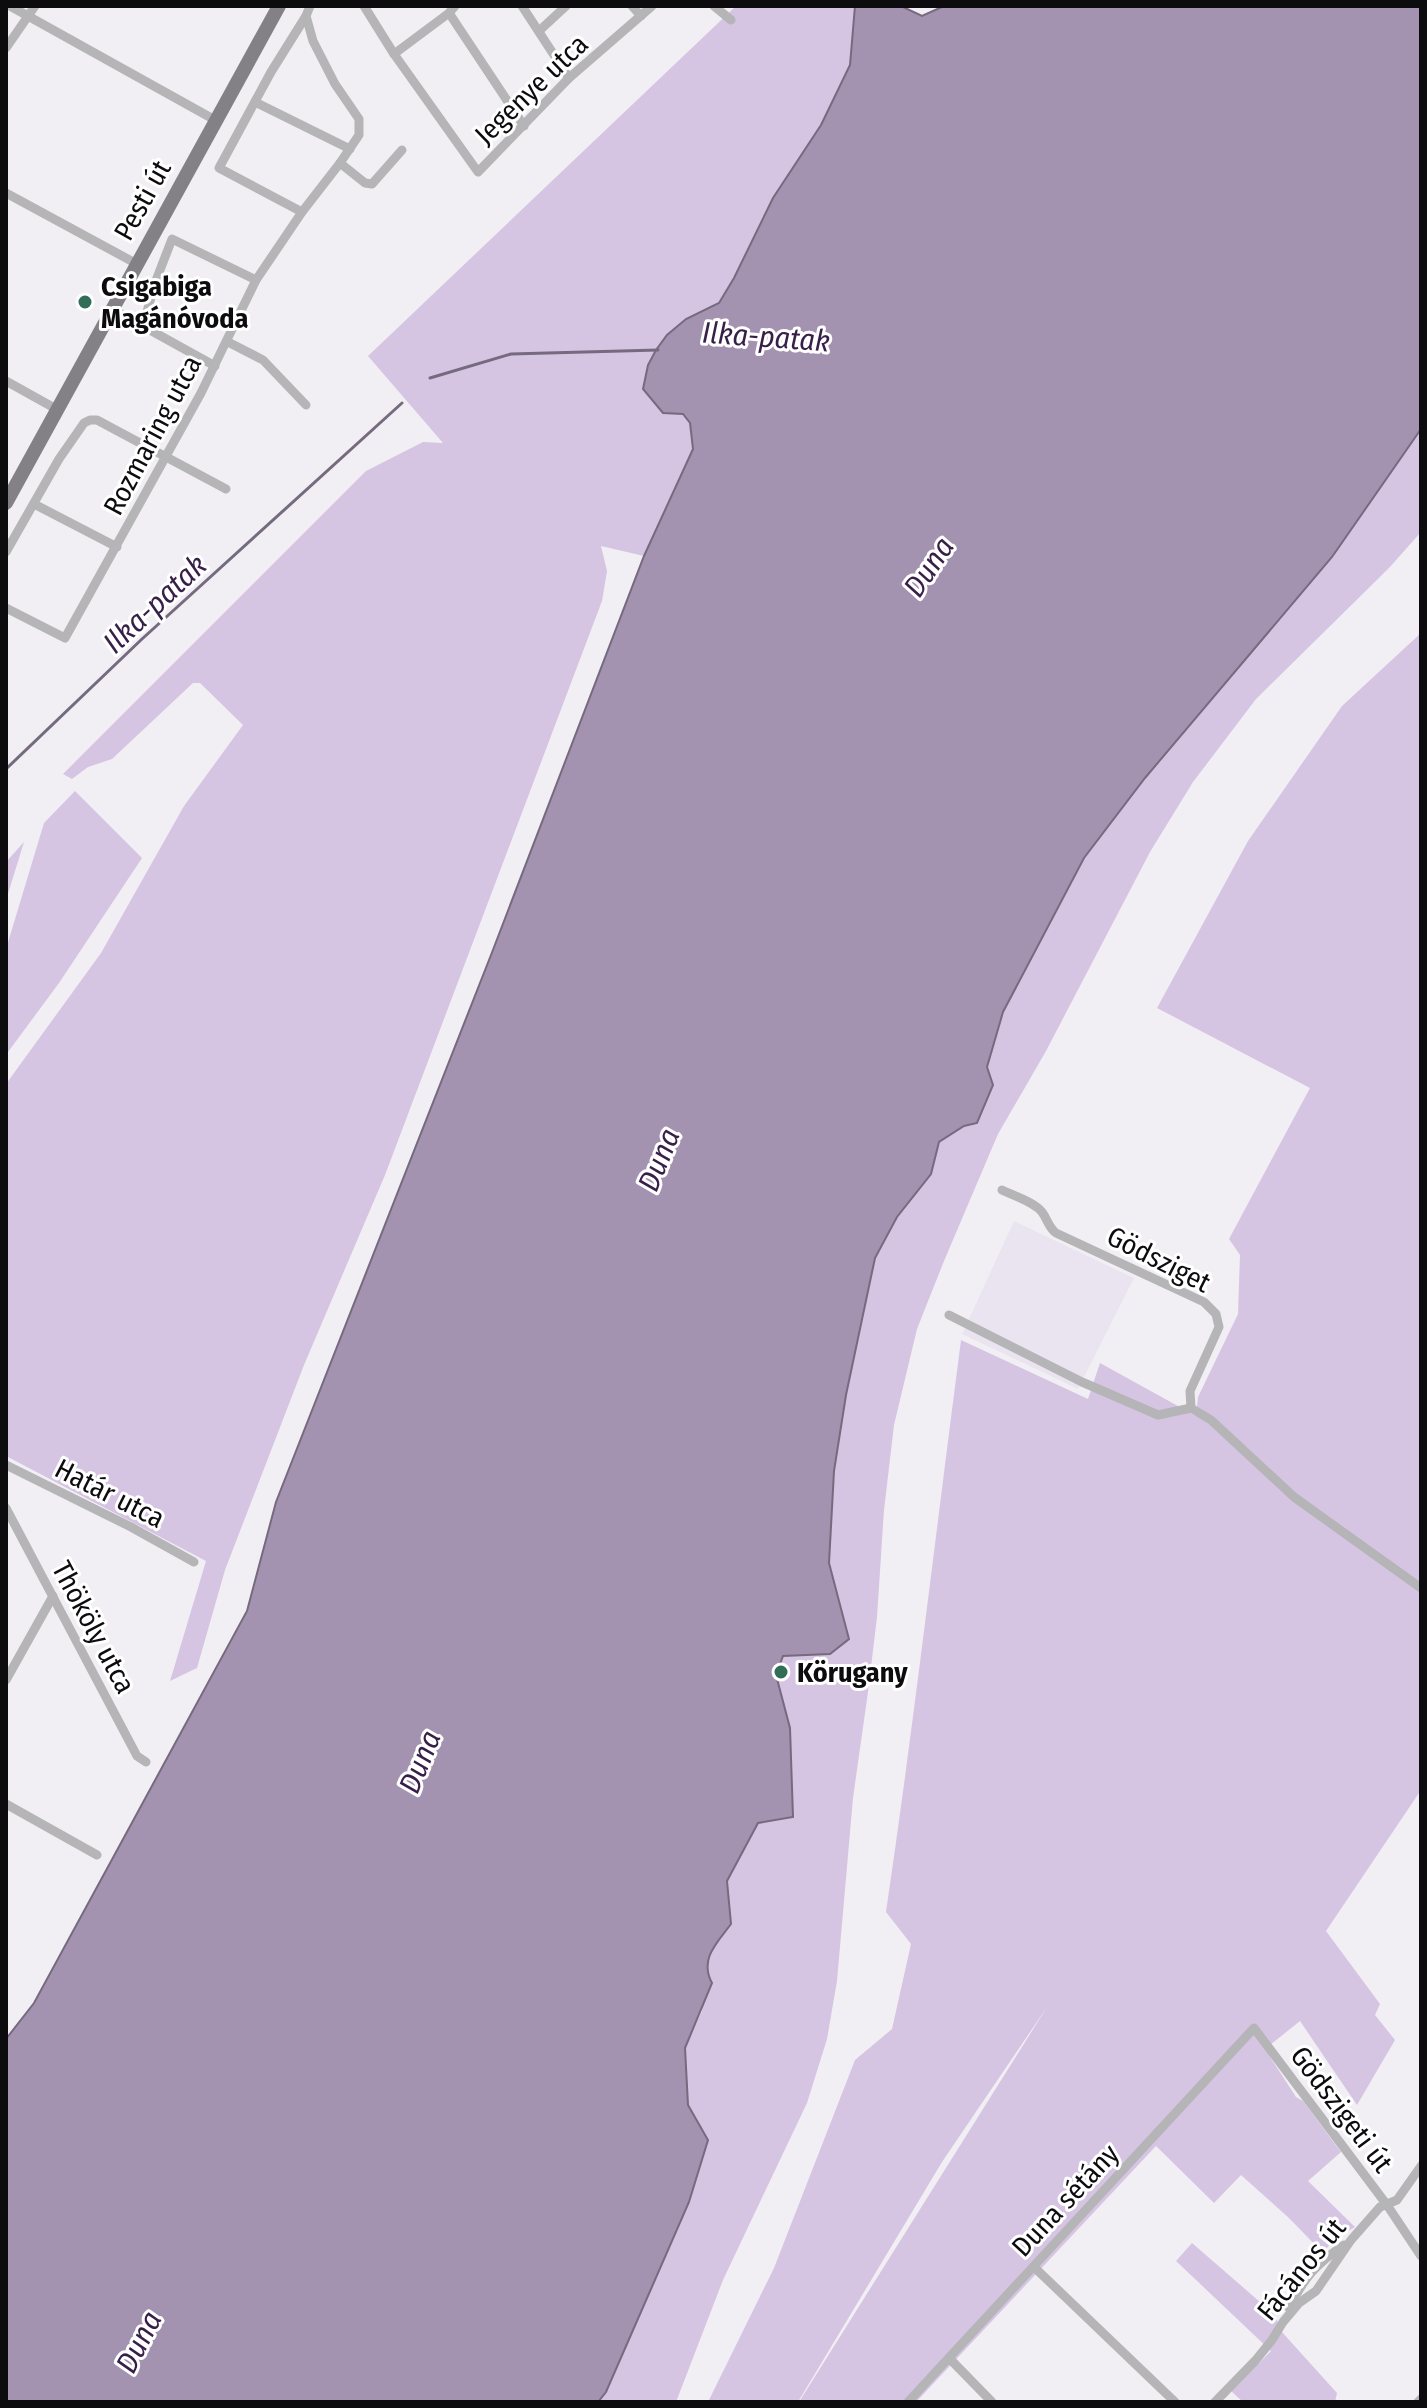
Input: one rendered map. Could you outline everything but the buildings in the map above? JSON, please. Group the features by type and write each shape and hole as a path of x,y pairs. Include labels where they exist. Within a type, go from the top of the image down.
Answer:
{"main road":[{"name":"Pesti út","path":"6,503 279,6"}],"street":[{"path":"10,6 215,120"},
{"path":"6,48 35,6"},
{"path":"364,6 394,54 452,9 524,126"},
{"path":"522,6 569,78"},
{"path":"539,31 566,6"},
{"path":"632,6 641,16"},
{"name":"Jegenye utca","path":"394,54 478,172 569,78 652,6"},
{"path":"714,6 731,20"},
{"name":"Pesti út","path":"302,212 219,168 308,11"},
{"name":"Rozmaring utca","path":"6,608 65,638 228,342 256,280 359,135 359,119 335,84 313,41 308,11"},
{"path":"255,102 350,149"},
{"path":"340,163 365,183 372,184 402,150"},
{"path":"6,193 137,264"},
{"path":"143,326 172,239 256,280"},
{"path":"112,309 215,366"},
{"path":"228,342 263,360 306,405"},
{"path":"6,381 58,410"},
{"path":"6,552 59,459 84,423 90,420 97,420 226,489"},
{"path":"34,504 117,547"},
{"name":"Gödsziget","path":"1002,1190 1036,1207 1044,1214 1049,1228 1056,1233 1204,1302 1216,1314 1219,1327 1190,1391 1191,1408"},
{"path":"949,1315 1082,1382 1158,1415 1191,1408 1211,1420 1294,1497 1421,1588"},
{"name":"Határ utca","path":"6,1465 194,1562"},
{"name":"Thököly utca","path":"6,1508 137,1756 146,1762"},
{"path":"6,1680 53,1596"},
{"path":"6,1804 97,1855"},
{"name":"Gödszigeti út","path":"1254,2028 1387,2205 1421,2256"},
{"name":"Duna sétány","path":"908,2402 1254,2028"},
{"name":"Fácános út","path":"1215,2402 1272,2340 1299,2303 1316,2291 1351,2240 1380,2207 1397,2200 1421,2166"},
{"path":"1283,2322 1312,2270 1351,2240"},
{"path":"1034,2267 1175,2402"},
{"path":"949,2358 992,2402"}],"shaded area":[{"path":"736,6 855,6 850,65 821,125 773,198 719,303 686,319 663,413 683,414 690,423 693,449 644,556 601,546 607,571 602,601 385,1175 304,1365 225,1570 197,1668 170,1681 206,1561 6,1456 6,1084 101,953 184,806 243,725 200,683 193,683 112,759 88,767 72,779 63,774 366,471 423,442 443,443 368,356"},
{"path":"1421,429 1421,532 1389,568 1256,699 1193,782 1150,852 1046,1051 998,1134 944,1261 917,1329 894,1425 884,1510 877,1617 853,1798 837,1981 827,2039 807,2103 723,2280 676,2402 598,2402 606,2391 689,2202 708,2140 688,2105 685,2048 702,2011 709,1954 731,1924 727,1881 758,1823 790,1728 776,1675 783,1656 830,1654 849,1638 829,1563 834,1471 846,1395 875,1258 897,1217 931,1174 939,1142 964,1126 993,1086 987,1067 1003,1012 1084,858 1145,778 1332,557"},
{"path":"1421,633 1421,1790 1326,1931 1380,2004 1375,2015 1395,2040 1357,2105 1300,2021 1265,2049 1296,2097 1303,2101 1341,2152 1308,2181 1355,2227 1334,2239 1323,2253 1241,2175 1214,2203 1156,2146 916,2402 799,2402 1047,2007 942,2162 798,2402 708,2402 774,2268 855,2060 892,2029 911,1944 886,1912 961,1340 1088,1399 1100,1363 1196,1416 1198,1397 1238,1314 1240,1255 1229,1239 1310,1088 1157,1008 1248,841 1342,706"},
{"path":"75,791 142,858 59,983 8,1052 6,949 44,823"},
{"path":"24,842 6,900 6,862"},
{"path":"1014,1221 1134,1278 1078,1389 962,1334"},
{"path":"1192,2243 1275,2315 1281,2331 1337,2393 1335,2402 1243,2402 1231,2391 1271,2351 1176,2261"}],"water":[{"name":"Duna","path":"855,6 901,6 922,16 944,6 1421,6 1421,429 1332,557 1145,778 1084,858 1003,1012 987,1067 993,1085 977,1123 964,1126 939,1142 931,1174 897,1217 875,1258 846,1395 834,1471 829,1563 849,1639 830,1654 783,1656 776,1675 790,1728 793,1817 758,1823 727,1881 731,1924 711,1952 708,1966 712,1983 685,2048 688,2105 708,2140 689,2202 606,2392 598,2402 6,2402 6,2039 34,2003 247,1611 276,1502 644,556 693,449 690,423 683,414 663,413 643,389 648,365 667,335 686,319 719,303 734,278 773,198 821,125 850,65"}],"waterway":[{"name":"Ilka-patak","path":"430,378 511,354 658,350"},
{"name":"Ilka-patak","path":"6,769 142,639 402,403"}],"place":[{"name":"Csigabiga Magánóvoda","path":"85,302"},
{"name":"Körugany","path":"781,1672"}]}
